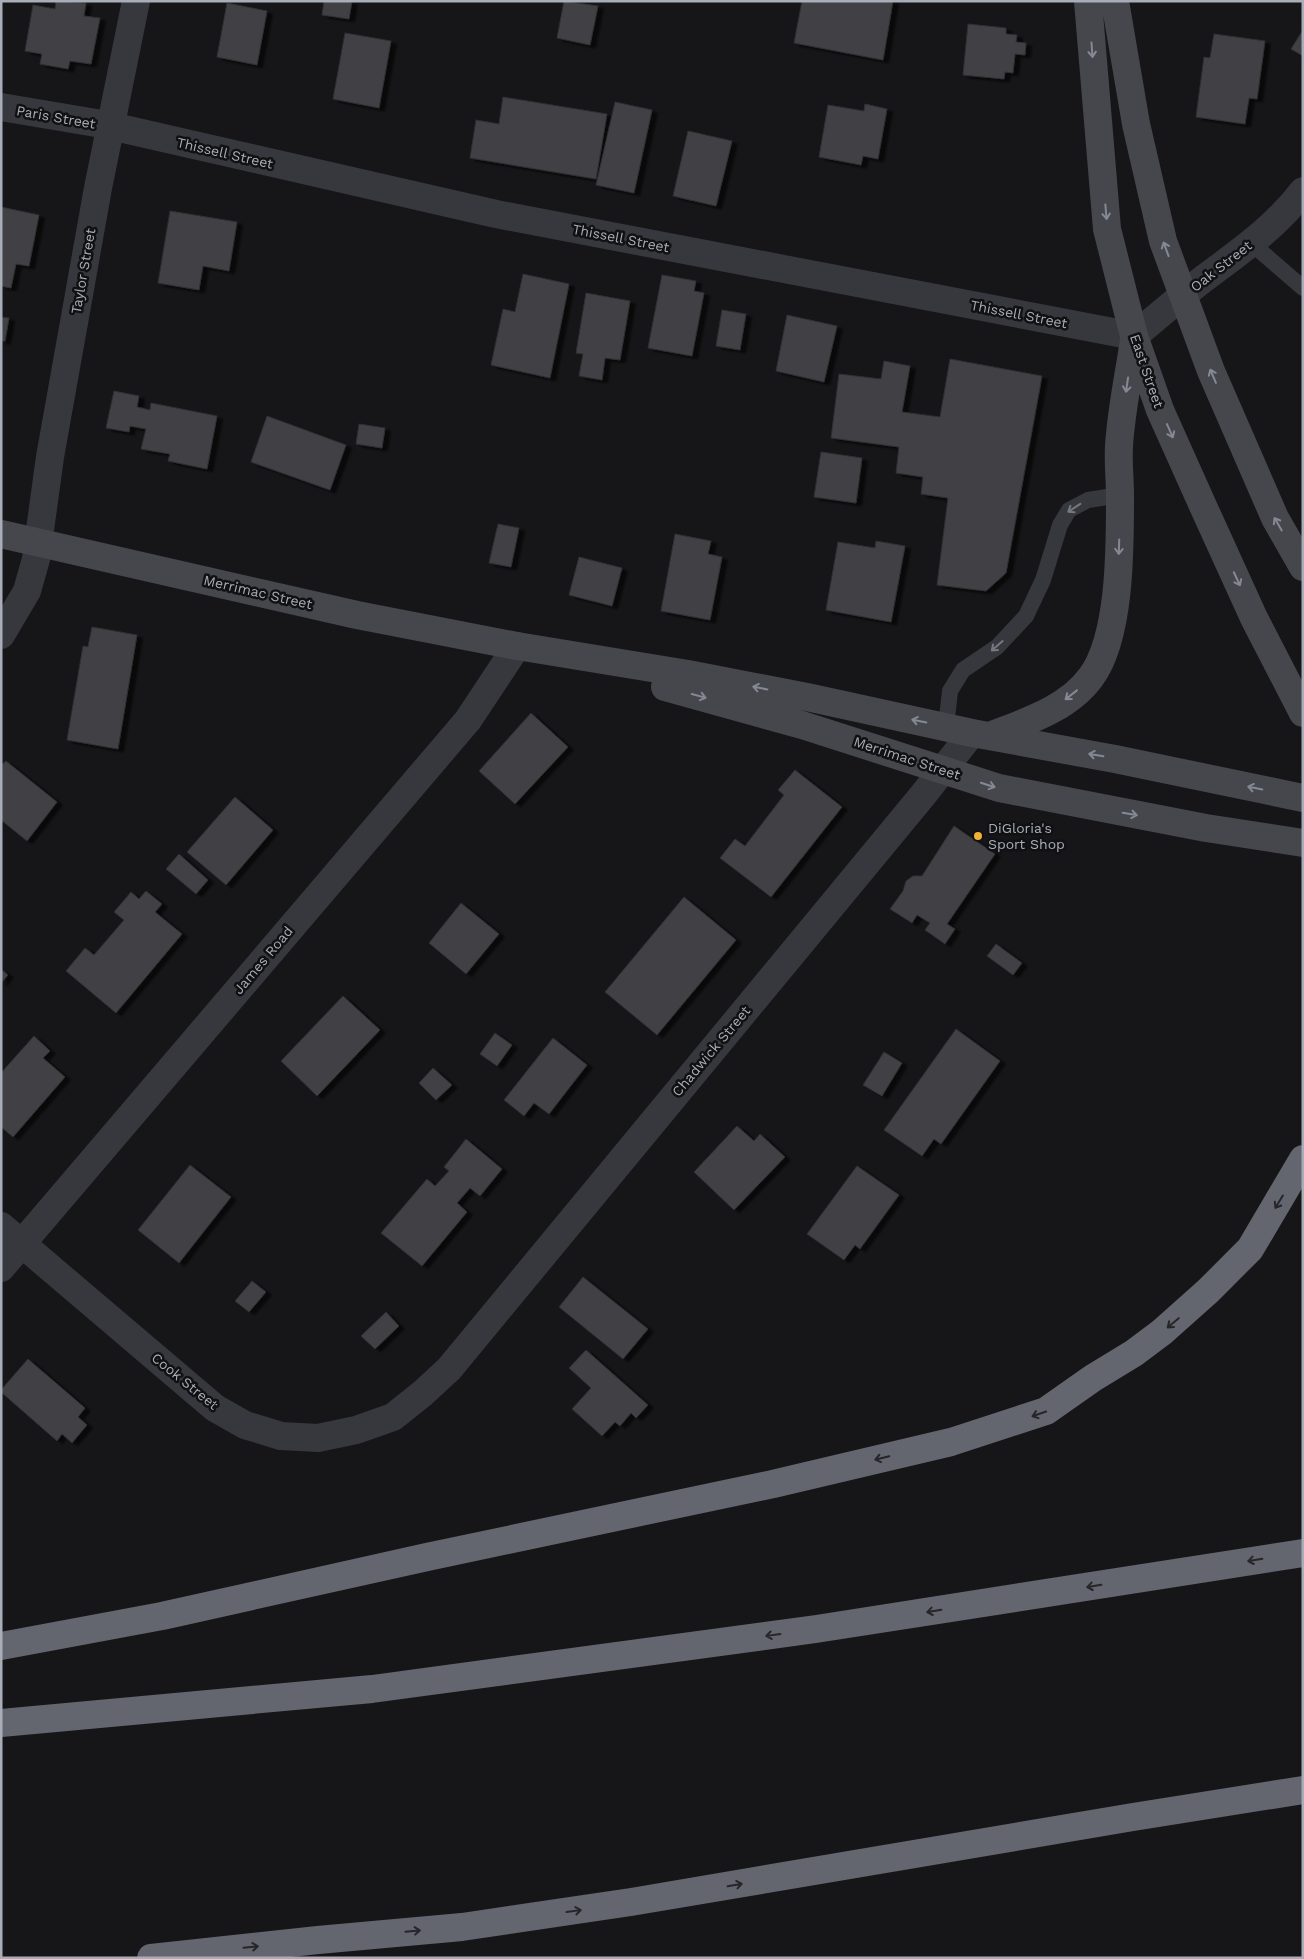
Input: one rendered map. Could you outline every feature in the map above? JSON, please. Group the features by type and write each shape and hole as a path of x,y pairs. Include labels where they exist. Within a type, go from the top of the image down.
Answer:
{"highway":[{"path":"1,1646 162,1616 427,1557 773,1484 951,1442 1046,1411 1093,1378 1134,1353 1162,1332 1208,1291 1250,1249 1303,1159"},
{"path":"1,1723 372,1689 816,1629 1303,1553"},
{"path":"151,1958 462,1927 594,1908 1303,1790"}],"main road":[{"name":"East Street","path":"1088,1 1107,229 1134,336 1160,410 1254,618 1303,714"},
{"path":"1116,1 1136,124 1163,241 1211,371 1275,518 1303,567"},
{"path":"981,734 1046,713 1074,694 1091,678 1103,657 1118,586 1119,446 1134,336"},
{"name":"Merrimac Street","path":"1,534 357,615 516,646 688,674 807,697 946,727 1115,759 1303,798"},
{"name":"Merrimac Street","path":"516,646 802,725 999,788 1196,826 1303,843"}],"street":[{"name":"Taylor Street","path":"1,635 27,591 36,559 50,457 98,188 136,1"},
{"name":"Paris Street","path":"1,107 111,126"},
{"name":"Thissell Street","path":"111,126 496,214 1134,336"},
{"name":"Oak Street","path":"1134,336 1183,295 1251,243 1289,210 1303,191"},
{"name":"James Road","path":"1,1268 468,720 516,646"},
{"name":"Chadwick Street","path":"449,1369 943,770 981,734"},
{"name":"Cook Street","path":"1,1226 215,1408 245,1425 281,1436 318,1438 356,1430 393,1417 449,1369"}],"lane":[{"path":"1251,243 1303,288"},
{"path":"946,727 950,691 963,670 997,647 1026,616 1043,580 1060,525 1069,510 1088,500 1120,495"}],"building":[{"path":"56,1 86,3 84,16 100,18 91,64 70,61 68,69 40,64 42,54 25,51 33,5 55,9"},
{"path":"324,1 352,1 349,19 322,15"},
{"path":"564,1 598,6 590,45 557,38"},
{"path":"802,1 893,1 883,60 794,43"},
{"path":"227,3 267,11 257,65 217,57"},
{"path":"968,24 1006,28 1006,34 1017,35 1016,42 1026,43 1025,55 1015,54 1013,73 1005,72 1004,79 963,75"},
{"path":"1303,30 1303,56 1291,49"},
{"path":"345,33 391,41 379,108 333,99"},
{"path":"1214,34 1265,41 1257,99 1249,98 1245,124 1196,117 1204,57 1210,58"},
{"path":"503,97 607,114 596,179 470,158 476,120 499,124"},
{"path":"615,102 652,110 634,193 596,185"},
{"path":"865,104 887,109 878,159 863,156 861,165 819,157 828,105 864,111"},
{"path":"688,131 732,141 716,206 673,196"},
{"path":"1,207 39,215 29,266 16,264 11,288 1,286"},
{"path":"170,211 237,222 229,271 203,266 199,290 158,283"},
{"path":"523,274 569,284 550,378 491,365 503,309 515,312"},
{"path":"662,275 696,281 694,291 704,293 692,356 648,348"},
{"path":"586,293 630,301 620,360 605,358 602,380 579,376 583,354 576,353"},
{"path":"722,310 746,314 740,350 716,346"},
{"path":"787,315 837,326 824,382 776,371"},
{"path":"1,317 9,318 5,341 1,341"},
{"path":"950,359 1042,376 1006,573 986,591 937,585 948,498 921,494 923,477 896,473 899,447 831,438 839,374 881,379 884,361 910,366 902,412 940,417"},
{"path":"114,391 139,396 137,407 150,410 151,403 217,416 207,469 168,461 170,454 141,449 146,429 130,426 129,432 106,428"},
{"path":"267,416 346,445 330,490 251,462"},
{"path":"359,424 385,428 382,448 356,444"},
{"path":"821,452 862,458 856,503 814,497"},
{"path":"498,524 519,528 511,567 489,563"},
{"path":"675,534 711,541 708,554 722,557 710,620 661,611"},
{"path":"876,541 905,546 891,622 826,610 838,542 875,548"},
{"path":"579,557 622,568 612,606 569,595"},
{"path":"92,627 137,635 118,749 67,740 83,646 88,647"},
{"path":"531,713 568,747 515,804 479,771"},
{"path":"6,761 57,802 27,841 1,820 1,765"},
{"path":"795,770 842,807 771,897 720,858 735,839 745,846 784,795 778,790"},
{"path":"235,797 273,830 226,885 187,852"},
{"path":"954,826 995,854 947,924 955,929 945,944 925,930 930,923 917,915 912,923 890,909 903,891 906,881 913,876 922,876"},
{"path":"179,854 208,880 196,894 166,869"},
{"path":"146,891 162,904 155,912 182,934 116,1013 66,971 85,948 94,955 124,920 114,912 131,892 139,899"},
{"path":"684,897 736,940 657,1035 605,992"},
{"path":"461,903 499,934 466,974 429,943"},
{"path":"996,944 1022,963 1013,975 987,956"},
{"path":"1,969 8,975 1,983"},
{"path":"343,996 380,1030 317,1096 281,1061"},
{"path":"956,1029 1000,1061 941,1144 934,1139 922,1156 884,1130"},
{"path":"495,1033 512,1045 497,1066 480,1054"},
{"path":"34,1036 50,1051 43,1058 65,1077 13,1137 1,1127 1,1073"},
{"path":"553,1038 587,1065 549,1114 534,1103 524,1116 504,1100"},
{"path":"884,1052 902,1063 882,1096 863,1085"},
{"path":"433,1068 452,1085 436,1100 419,1083"},
{"path":"737,1126 754,1141 760,1134 785,1157 734,1210 694,1172"},
{"path":"466,1139 502,1169 480,1196 470,1188 457,1203 467,1212 422,1266 381,1233 427,1179 435,1186 449,1171 444,1167"},
{"path":"190,1165 231,1197 179,1263 138,1230"},
{"path":"857,1166 899,1195 860,1249 855,1245 844,1260 807,1234"},
{"path":"583,1277 648,1329 623,1359 559,1307"},
{"path":"252,1281 266,1292 249,1312 235,1301"},
{"path":"386,1312 399,1326 375,1349 361,1336"},
{"path":"586,1350 648,1405 636,1418 631,1413 620,1426 615,1422 602,1436 572,1409 591,1388 569,1368"},
{"path":"28,1359 85,1408 78,1417 87,1425 72,1443 62,1434 57,1441 1,1392"}],"place":[{"name":"DiGloria's Sport Shop","path":"978,836"}]}
